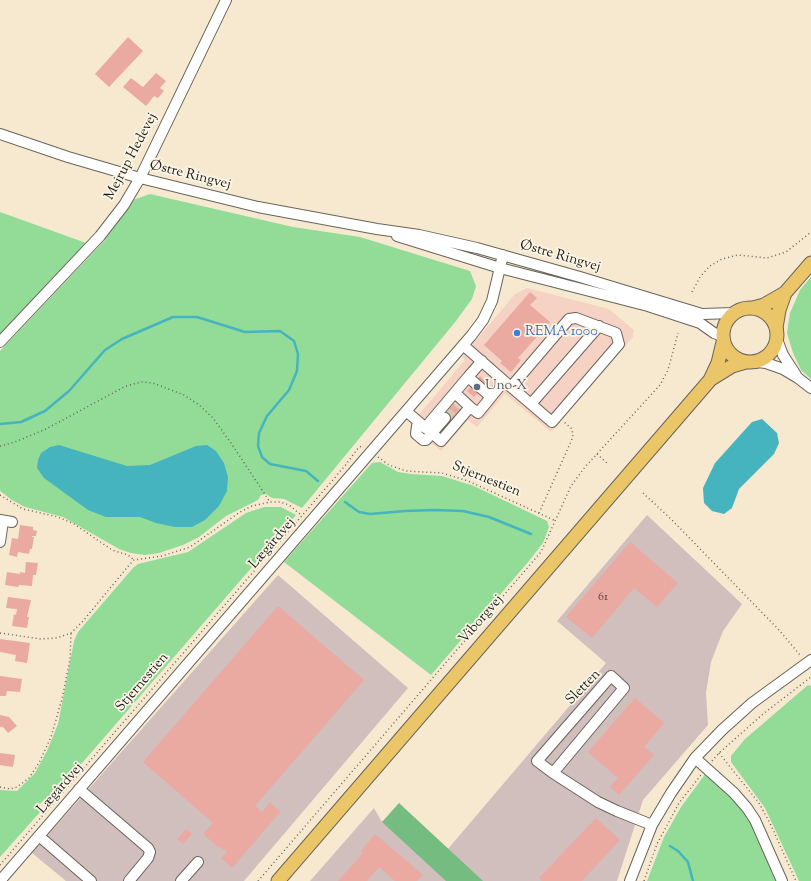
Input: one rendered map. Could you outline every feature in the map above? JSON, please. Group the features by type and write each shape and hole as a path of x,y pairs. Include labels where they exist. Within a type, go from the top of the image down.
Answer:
{"main road":[{"path":"785,293 779,310 774,349 770,354 762,360 751,362 741,361 732,355 725,347 723,339 727,321 734,313 743,309 764,305 785,293 811,263"},
{"path":"753,308 768,314 772,318 777,333"},
{"name":"Viborgvej","path":"710,380 718,363 723,339"},
{"name":"Viborgvej","path":"278,881 710,380 725,370 751,362"}],"street":[{"name":"Mejrup Hedevej","path":"0,342 100,236 124,205 140,178 226,0"},
{"name":"Østre Ringvej","path":"0,134 68,157 140,178 258,207 377,230 419,235 503,255 702,314 734,313"},
{"name":"Østre Ringvej","path":"377,230 500,268 571,285 700,322 723,339"},
{"name":"Lægårdvej","path":"0,881 463,345 483,320 492,301 503,255"},
{"path":"457,399 478,413 491,397 508,384 570,319 576,318 616,333 619,344 552,422 508,384 482,362 463,345"},
{"path":"531,404 599,326"},
{"path":"777,333 783,355 798,378"},
{"path":"425,428 457,399 468,377 482,362"},
{"path":"751,362 783,369 811,388"},
{"path":"468,377 491,397"},
{"path":"406,411 441,441 470,407"},
{"path":"425,428 445,418"},
{"path":"0,542 5,521"},
{"path":"630,881 652,825 671,793 696,758 722,730 752,703 809,663"},
{"name":"Sletten","path":"553,773 624,688 611,676 538,761 553,773 598,802 652,825"},
{"path":"696,758 734,793 747,808 755,820 782,881"},
{"path":"79,789 148,848 150,852 148,858 128,881"},
{"name":"Lægårdvej","path":"39,836 91,881"},
{"path":"181,881 198,862"}],"path":[{"path":"692,292 700,277 710,266 722,259 738,255 767,258 786,252 811,232"},
{"path":"258,881 533,562 544,547 571,486 585,467 660,386 668,370 678,333"},
{"path":"0,446 46,430 126,386 142,382 153,383 184,395 199,405 213,418 232,443 270,502"},
{"path":"539,513 573,434 570,427 557,416"},
{"name":"Stjernestien","path":"0,865 344,467 359,447 364,446 389,465 406,471 442,473 468,481 556,521"},
{"path":"597,454 608,464"},
{"path":"643,493 671,519 809,663"},
{"path":"0,494 23,509 58,517 74,524 112,550 128,555 134,560"},
{"path":"0,633 41,639 57,638 71,633 83,621 134,560 162,556 190,547 240,512 252,506 270,502 280,502 289,505 302,515"},
{"path":"0,787 10,789 17,787 29,778 39,763 52,736 62,699 70,659 71,633"}],"shaded area":[{"path":"527,288 609,309 634,330 633,337 551,432 505,394 477,427 468,420 441,451 410,425 465,360 462,357 515,294"},
{"path":"647,515 742,604 723,631 711,662 706,693 708,725 643,800 617,881 310,881 374,808 382,822 436,863 606,663 557,621"},
{"path":"278,575 408,688 244,881 66,881 32,853"}],"green space":[{"path":"150,194 293,227 360,237 470,271 476,286 472,299 456,321 302,508 284,499 272,498 266,494 261,495 258,500 226,516 199,537 183,545 159,553 145,555 119,549 63,517 25,507 0,491 0,351 105,240 133,200"},
{"path":"0,212 89,244 0,334"},
{"path":"811,277 811,379 801,370 793,353 787,333 790,313 800,290"},
{"path":"380,462 398,472 442,476 474,486 547,521 549,527 543,543 529,561 431,675 284,562 372,463"},
{"path":"264,507 281,507 296,515 274,541 270,540 264,547 266,551 50,800 45,799 39,805 41,811 0,857 0,790 17,791 35,773 47,751 58,724 74,641 78,632 138,564 188,552 246,513"},
{"path":"808,685 811,686 811,881 799,881 765,808 731,762 731,756 745,739"},
{"path":"706,773 721,785 742,808 751,824 776,881 647,881 664,837 681,807"},
{"path":"399,803 483,881 446,881 382,822"}],"water":[{"path":"762,419 777,433 779,443 774,454 739,489 732,508 724,514 712,511 704,503 703,488 715,463 752,422"},
{"path":"59,445 127,466 150,465 196,446 207,445 216,451 224,463 228,477 227,491 219,506 205,520 192,527 175,527 156,523 140,517 106,517 88,510 44,478 37,468 41,453 50,447"}],"building":[{"path":"128,37 143,51 109,87 95,74"},
{"path":"156,73 166,81 160,88 164,91 158,98 154,96 146,106 123,87 131,78 143,87"},
{"name":"REMA 1000","path":"530,292 537,298 530,305 550,322 518,358 521,360 511,372 500,363 502,361 484,345"},
{"path":"480,376 487,383 474,397 467,391"},
{"path":"453,403 462,411 451,424 442,416"},
{"path":"20,525 33,527 33,530 37,531 36,536 32,536 34,537 32,549 30,549 29,554 18,552 17,557 9,555 12,538 18,539"},
{"path":"630,542 678,583 657,607 634,588 592,638 566,617"},
{"path":"26,562 38,563 36,575 33,575 32,586 19,585 18,587 5,585 7,572 20,574 20,572 25,573"},
{"path":"8,597 31,600 27,617 29,617 27,628 12,626 14,614 16,615 17,609 6,608"},
{"path":"278,606 364,680 255,806 262,812 270,802 280,812 232,868 221,858 227,852 220,847 219,848 203,834 213,823 143,762"},
{"path":"0,639 30,643 27,663 15,661 16,655 0,652"},
{"path":"0,676 22,679 20,692 7,691 6,696 0,696"},
{"path":"635,698 664,723 644,747 654,755 619,795 610,787 618,778 588,752"},
{"path":"0,715 9,717 17,726 8,733 3,727 0,727"},
{"path":"0,753 15,755 13,767 0,765"},
{"path":"596,818 620,840 582,881 542,881 539,878"},
{"path":"186,829 192,834 183,844 177,839"},
{"path":"375,834 423,875 417,881 395,881 379,867 367,881 338,881 363,853 361,851"}],"waterway":[{"path":"0,424 21,422 45,411 69,391 105,350 122,339 173,317 197,317 245,332 280,331 294,341 298,354 297,371 289,390 267,416 259,433 258,446 262,457 270,464 306,471 318,481"},
{"path":"345,502 359,512 370,514 435,510 463,511 489,517 531,534"},
{"path":"670,846 678,851 688,862 693,881"}],"tunnel":[{"path":"445,418 456,405"}],"place":[{"name":"REMA 1000","path":"517,333"},
{"name":"Uno-X","path":"477,387"}]}
